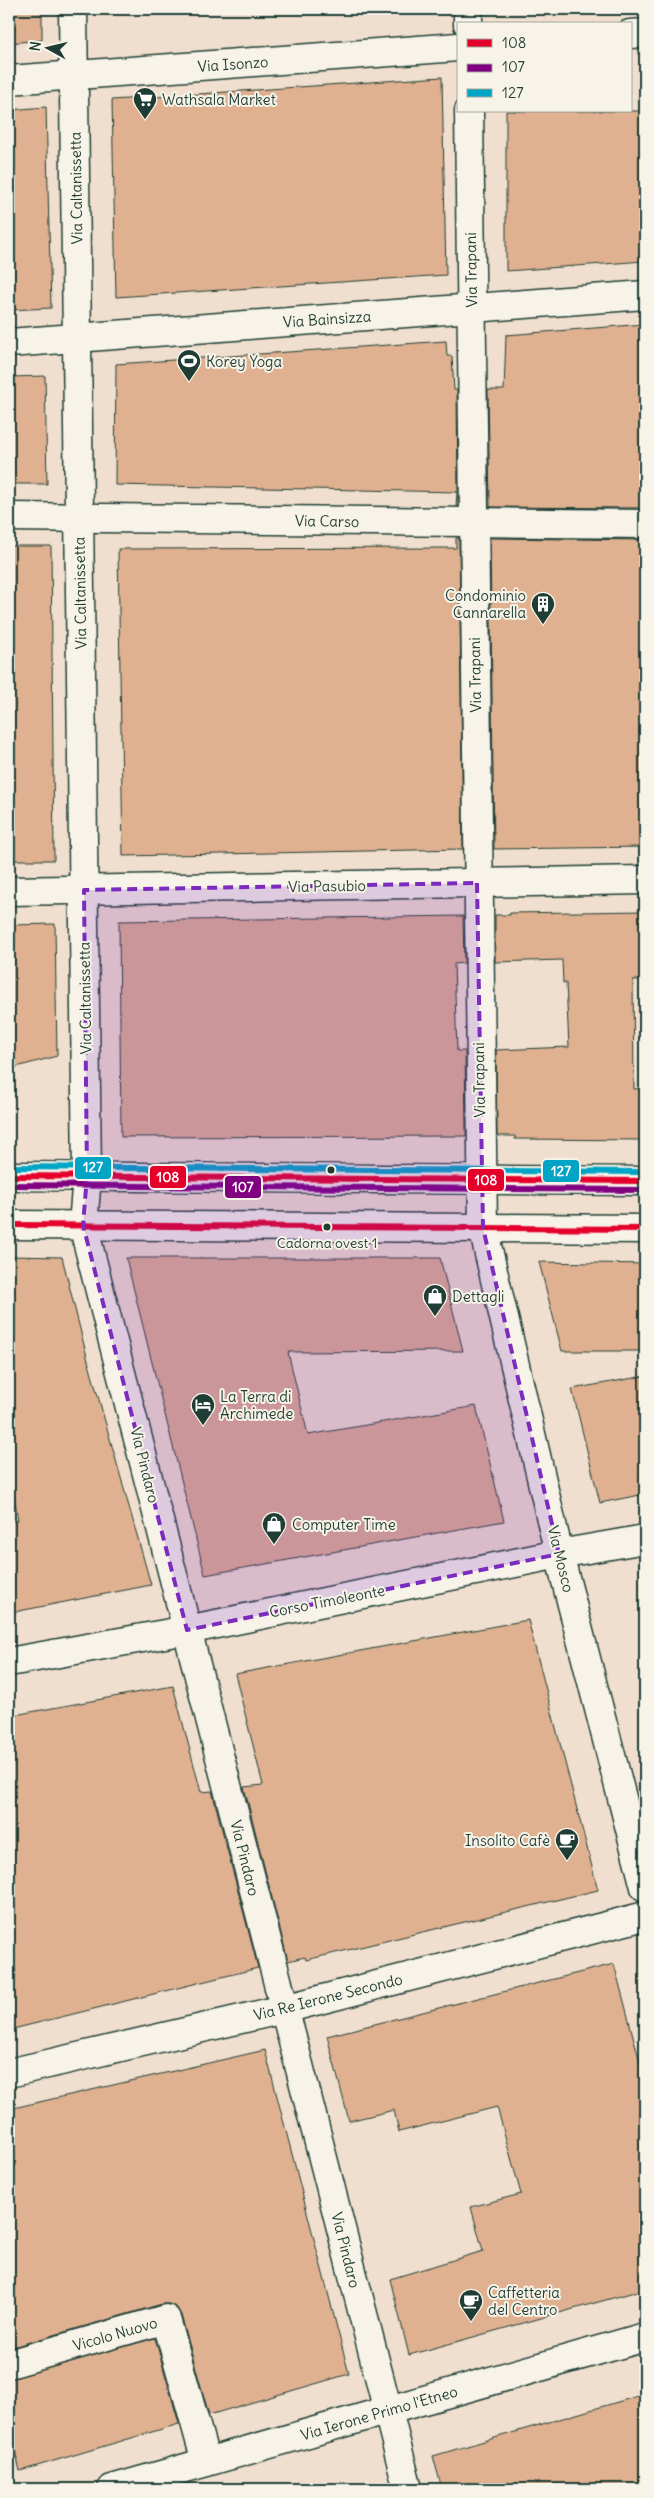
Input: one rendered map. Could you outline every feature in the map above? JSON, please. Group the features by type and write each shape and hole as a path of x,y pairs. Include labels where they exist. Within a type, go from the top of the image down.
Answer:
{"street":[{"name":"Via Caltanissetta","path":"73,9 87,1176 83,1226"},
{"path":"468,9 468,22"},
{"path":"632,34 645,33"},
{"name":"Via Isonzo","path":"9,80 457,47"},
{"name":"Via Trapani","path":"469,112 480,1179 483,1228"},
{"name":"Via Bainsizza","path":"9,343 645,295"},
{"name":"Via Carso","path":"9,518 645,524"},
{"name":"Via Pasubio","path":"9,892 645,880"},
{"path":"9,1176 645,1181"},
{"path":"9,1225 645,1229"},
{"name":"Via Pindaro","path":"83,1226 408,2489"},
{"name":"Via Mosco","path":"483,1228 559,1554 645,1887"},
{"name":"Corso Timoleonte","path":"9,1662 187,1630 559,1554 645,1539"},
{"name":"Via Re Ierone Secondo","path":"9,2073 284,2009 645,1916"},
{"name":"Vicolo Nuovo","path":"9,2364 166,2319 206,2462"},
{"name":"Via Ierone Primo l'Etneo","path":"112,2489 645,2337"}],"highlighted area":[{"path":"477,883 483,1228 559,1554 187,1630 83,1225 87,1176 84,890"}],"building":[{"path":"9,9 42,9 42,40 9,43"},
{"path":"442,77 446,275 116,297 112,100"},
{"path":"46,107 51,308 9,310 9,110"},
{"path":"645,111 645,261 506,271 506,112"},
{"path":"645,324 645,508 490,507 488,390 504,390 506,335"},
{"path":"446,341 447,356 452,356 454,390 457,390 458,506 456,506 457,492 115,485 116,364"},
{"path":"45,376 47,484 9,484 9,377"},
{"path":"456,538 459,538 463,849 123,856 118,549 456,548"},
{"path":"490,538 645,540 645,847 494,849"},
{"path":"9,546 51,546 54,860 9,860"},
{"path":"645,911 645,980 633,980 634,1089 645,1088 645,1140 515,1139 515,1136 497,1136 496,1050 569,1047 566,983 563,983 562,960 495,962 495,915 510,915 510,913"},
{"path":"463,916 464,963 454,964 457,1051 465,1051 466,1136 121,1137 119,921"},
{"path":"55,924 57,1056 9,1069 9,925"},
{"path":"9,1256 62,1257 87,1357 151,1585 9,1613 9,1522 18,1520 9,1463"},
{"path":"126,1258 440,1258 463,1351 288,1352 308,1435 476,1406 504,1521 205,1575"},
{"path":"539,1262 645,1264 645,1351 562,1351"},
{"path":"645,1376 645,1494 600,1503 572,1389"},
{"path":"528,1620 598,1890 306,1960 305,1957 288,1961 244,1787 263,1785 235,1674"},
{"path":"173,1686 201,1792 212,1791 258,1968 9,2030 9,1716"},
{"path":"614,1964 645,2081 645,2289 409,2355 390,2279 483,2251 471,2207 521,2194 497,2107 399,2132 394,2110 349,2121 327,2036"},
{"path":"265,2050 349,2374 209,2415 181,2315 177,2308 169,2304 162,2304 9,2348 9,2109"},
{"path":"155,2338 179,2424 20,2471 9,2425 9,2379"},
{"path":"645,2394 645,2489 442,2489 433,2456"}],"transit line":[{"name":"127","path":"9,1167 645,1172"},
{"name":"108","path":"9,1176 645,1181"},
{"name":"107","path":"9,1185 645,1190"},
{"name":"108","path":"9,1225 645,1229"}],"place":[{"name":"Wathsala Market","path":"145,120"},
{"name":"Korey Yoga","path":"189,382"},
{"name":"Condominio Cannarella","path":"543,625"},
{"name":"Cadorna ovest 1","path":"327,1227"},
{"name":"Dettagli","path":"435,1317"},
{"name":"La Terra di Archimede","path":"203,1426"},
{"name":"Computer Time","path":"274,1545"},
{"name":"Insolito Cafè","path":"567,1861"},
{"name":"Caffetteria del Centro","path":"471,2322"}]}
